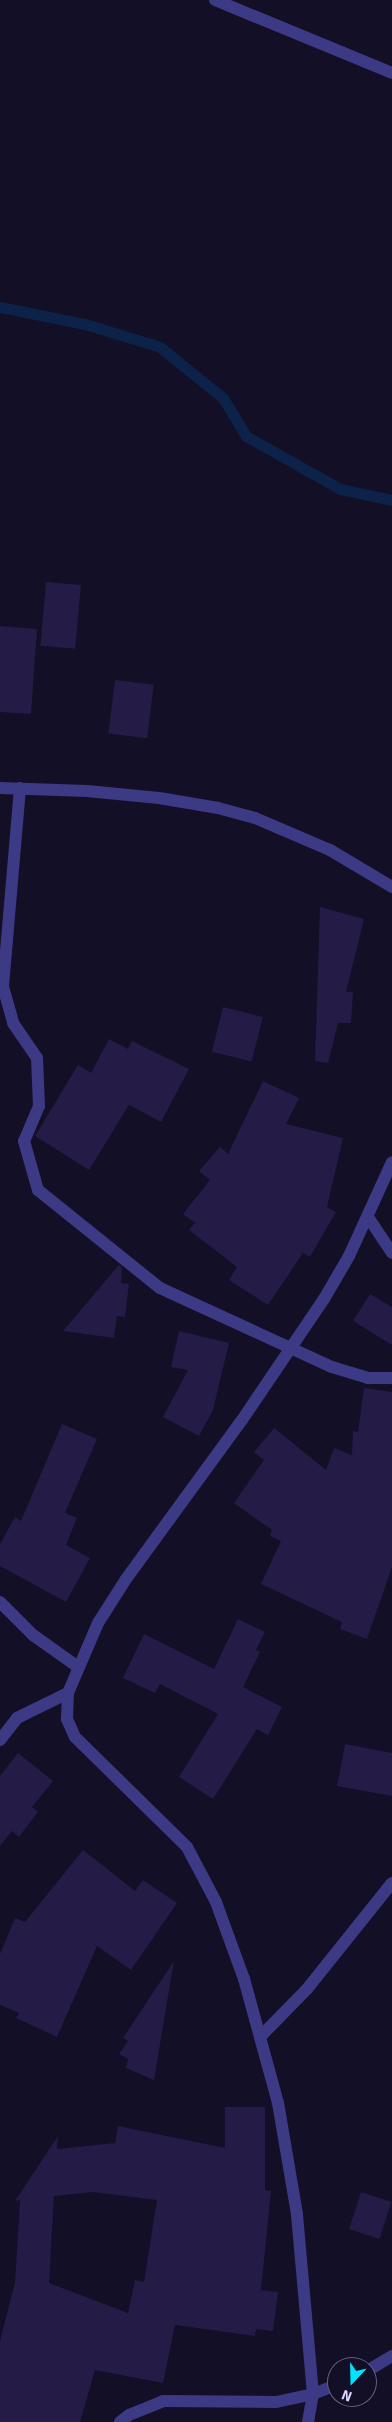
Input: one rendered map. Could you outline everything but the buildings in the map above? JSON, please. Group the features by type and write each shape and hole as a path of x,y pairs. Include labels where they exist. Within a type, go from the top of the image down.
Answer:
{"street":[{"path":"215,0 392,72"},
{"path":"0,788 160,798 218,808 255,818 330,850 392,887"},
{"path":"20,788 3,987 13,1023 37,1058 39,1106 24,1141 38,1190 160,1288 291,1349 359,1375 392,1378"},
{"path":"308,2422 313,2394 297,2214 278,2103 244,1979 216,1902 187,1847 75,1737 68,1719 68,1693 98,1623 126,1579 291,1349 324,1299 368,1217 392,1162"},
{"path":"368,1217 392,1253"},
{"path":"0,1602 33,1635 78,1667"},
{"path":"0,1740 17,1718 68,1693"},
{"path":"260,2038 307,1989 392,1884"},
{"path":"377,2365 392,2356"},
{"path":"120,2422 128,2415 163,2400 276,2402 313,2394 327,2389"}],"waterway":[{"path":"0,307 85,324 160,347 223,398 246,436 340,489 392,500"}]}
